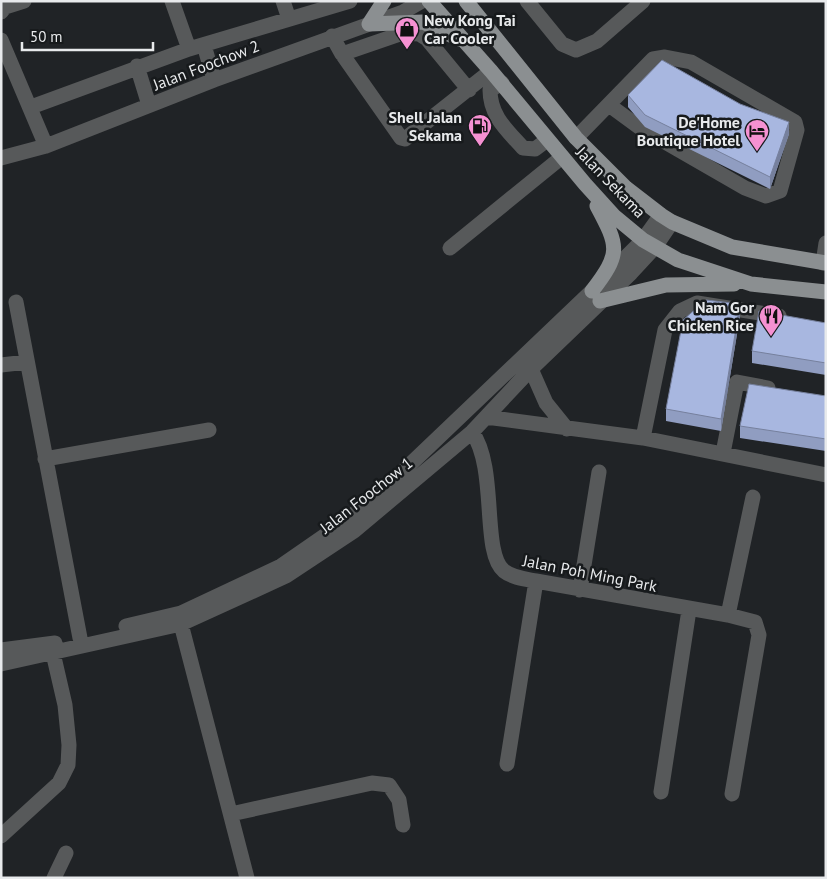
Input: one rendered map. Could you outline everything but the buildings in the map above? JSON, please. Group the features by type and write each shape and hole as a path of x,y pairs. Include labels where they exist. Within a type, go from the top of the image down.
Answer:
{"main road":[{"path":"364,26 384,1"},
{"name":"Jalan Sekama","path":"429,1 502,83 585,184 614,216 649,244 695,267 750,284 826,292"},
{"name":"Jalan Sekama","path":"466,1 576,138 626,188 667,219 732,248 824,263"},
{"path":"364,26 423,22 467,44"},
{"path":"585,184 612,232 614,251 609,268 596,296"},
{"path":"596,296 666,285 750,284"}],"street":[{"path":"1,12 5,7 24,1"},
{"path":"172,1 214,80"},
{"path":"283,1 289,19"},
{"path":"31,106 137,66 350,1 364,26"},
{"name":"Jalan Foochow 2","path":"1,158 46,146 214,80 403,12 422,1"},
{"path":"527,1 562,44 576,50 597,41 635,4"},
{"path":"342,54 403,33 419,34 428,39 468,90"},
{"path":"332,36 342,54 401,138 409,138 491,71"},
{"path":"1,40 31,106 46,146"},
{"path":"576,138 653,59 665,57 691,62 795,122 797,130 780,191 766,196 746,188 640,127 609,105"},
{"path":"137,66 149,105"},
{"path":"502,83 490,90 490,105 504,128 523,148 535,149 548,140"},
{"path":"450,248 562,157"},
{"name":"Jalan Foochow 1","path":"1,650 80,638 181,612 281,566 346,521 398,475 596,296 649,244 667,219"},
{"path":"824,263 826,243"},
{"name":"Jalan Foochow 1","path":"1,664 181,624 286,576 354,531 472,432 596,296"},
{"path":"16,302 80,638"},
{"path":"642,438 665,330 680,311 697,303 796,319"},
{"path":"1,365 27,362"},
{"path":"531,369 546,403 568,429"},
{"path":"723,453 736,382 781,390"},
{"path":"486,416 642,438 826,475"},
{"path":"45,459 209,430"},
{"name":"Jalan Poh Ming Park","path":"472,432 478,440 487,472 491,543 495,560 503,570 514,576 536,581 689,610 728,615 755,622 759,635 732,794"},
{"path":"580,590 599,472"},
{"path":"728,615 754,497"},
{"path":"507,764 536,581"},
{"path":"662,792 689,610"},
{"path":"181,624 248,878"},
{"path":"1,836 59,783 68,765 69,745 65,705 53,653"},
{"path":"231,814 372,783 389,786 398,800 403,825"},
{"path":"54,878 66,854"}],"place":[{"name":"New Kong Tai Car Cooler","path":"407,50"},
{"name":"Shell Jalan Sekama","path":"480,147"},
{"name":"De'Home Boutique Hotel","path":"757,152"},
{"name":"Nam Gor Chicken Rice","path":"771,337"}]}
